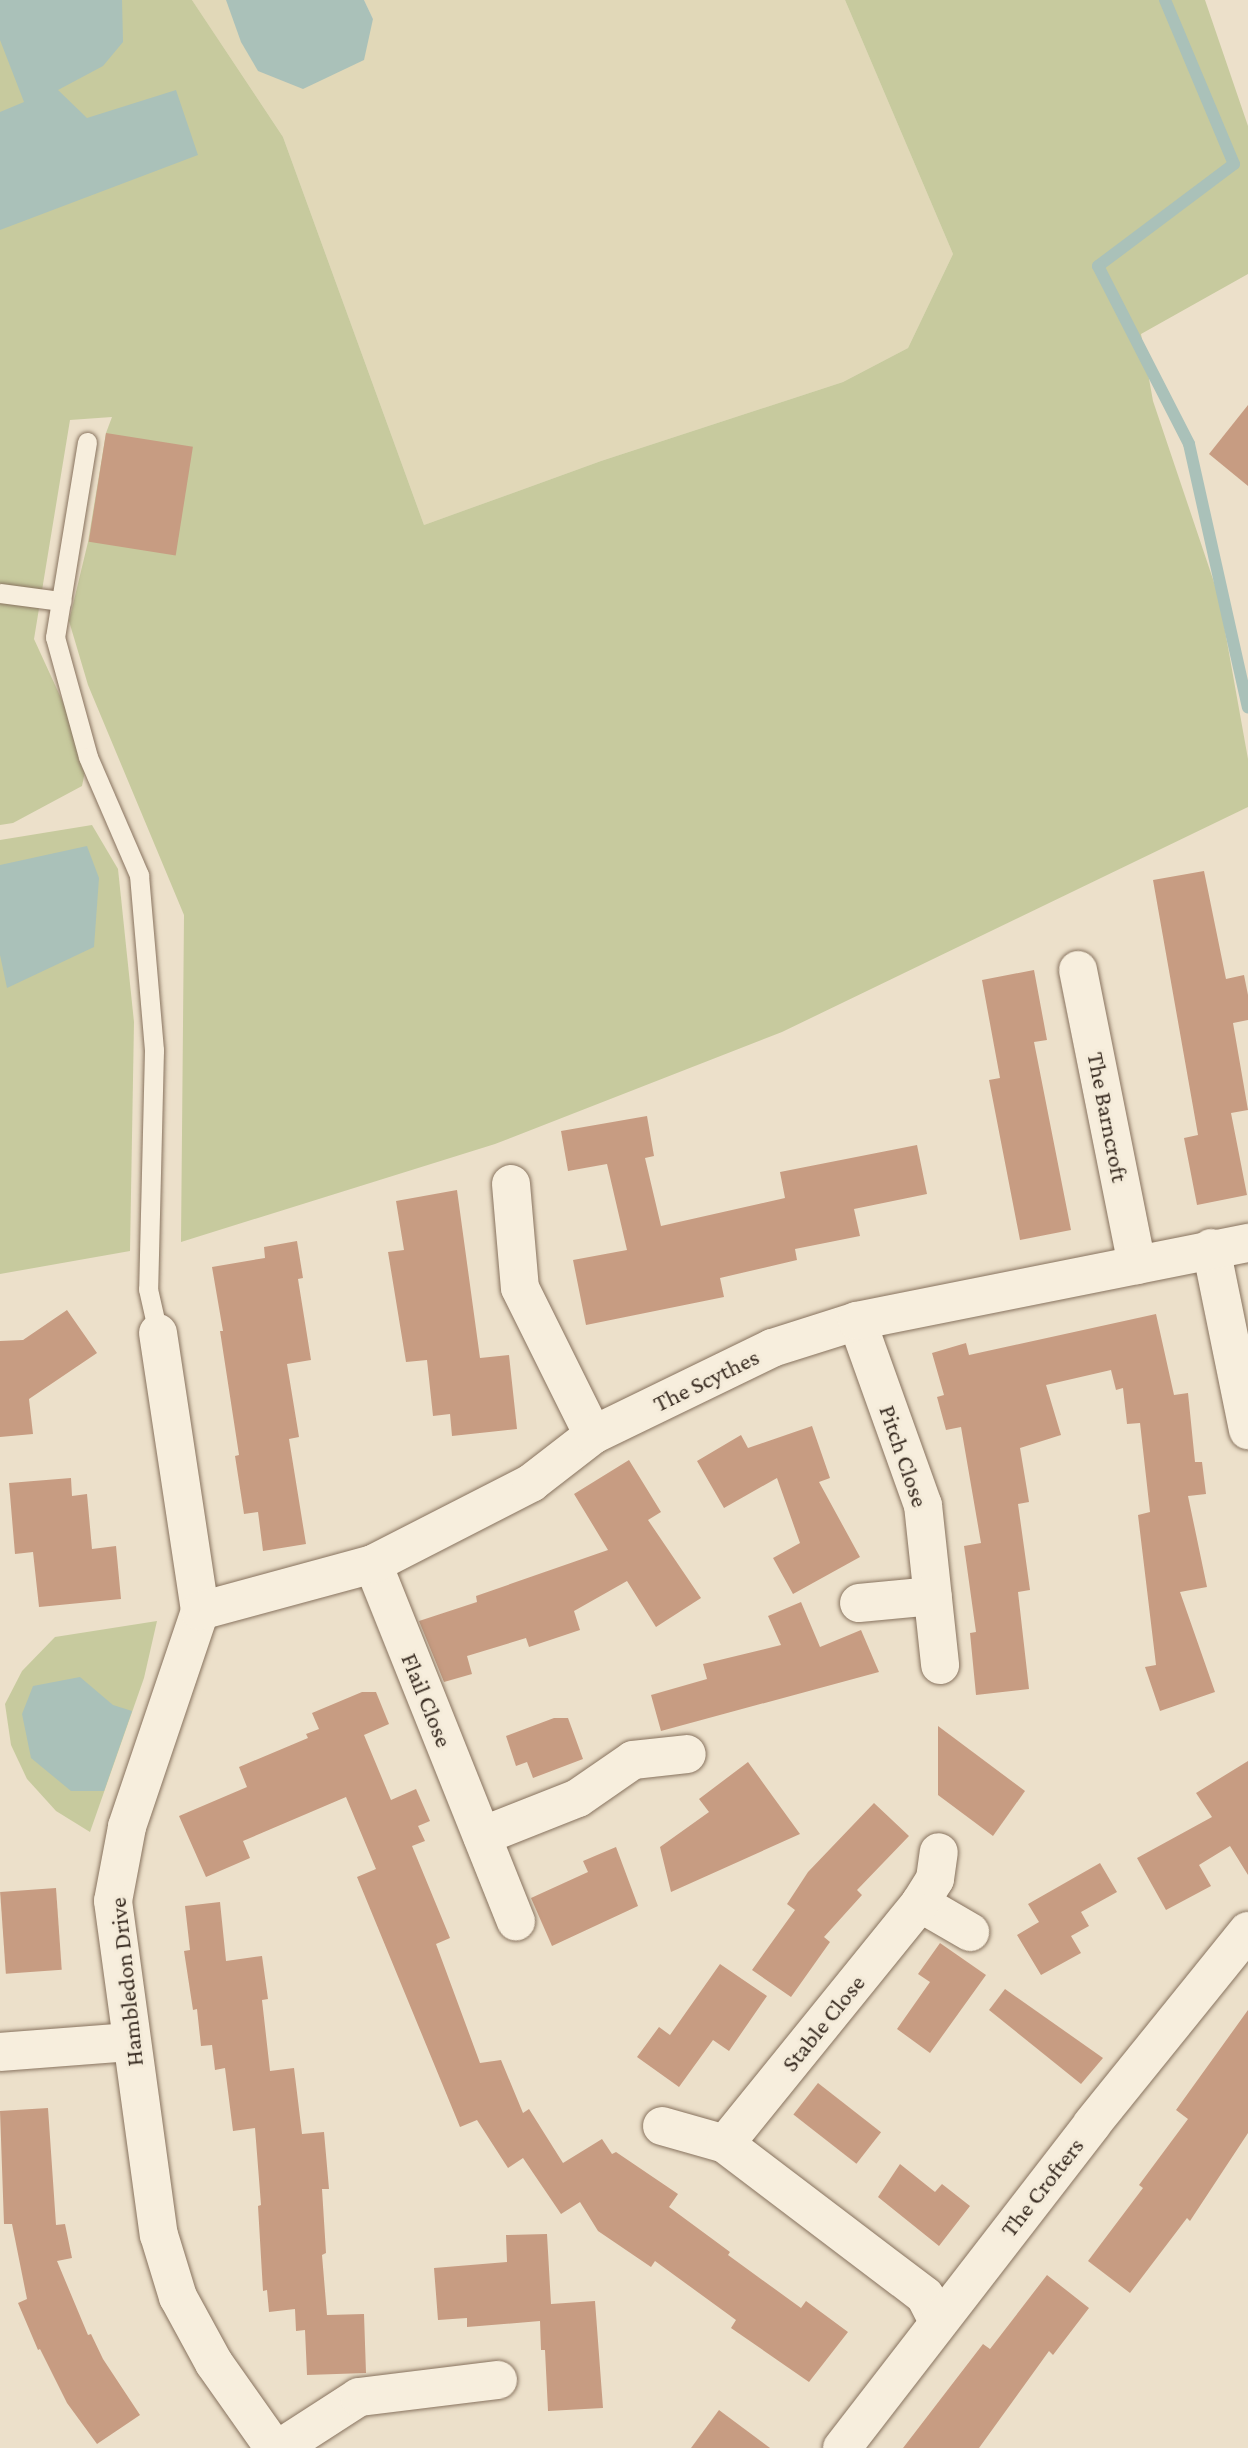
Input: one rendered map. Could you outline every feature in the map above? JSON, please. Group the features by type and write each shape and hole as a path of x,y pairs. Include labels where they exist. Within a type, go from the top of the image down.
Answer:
{"street":[{"name":"The Barncroft","path":"1079,970 1137,1265"},
{"path":"511,1184 520,1288 593,1435"},
{"name":"The Scythes","path":"200,1611 373,1564 531,1483 593,1435 772,1348 856,1321 1230,1245"},
{"path":"1230,1245 1248,1430"},
{"name":"Pitch Close","path":"856,1321 923,1505 940,1665"},
{"name":"Hambledon Drive","path":"158,1333 200,1611 127,1827 113,1901 159,2235 178,2297 214,2363 274,2448"},
{"name":"Flail Close","path":"373,1564 516,1921"},
{"path":"859,1602 933,1596"},
{"path":"482,1836 578,1798 632,1760 687,1754"},
{"name":"Stable Close","path":"725,2144 920,1903 935,1879 940,1852"},
{"path":"920,1903 970,1932"},
{"name":"The Crofters","path":"842,2448 938,2321 1248,1931"},
{"path":"0,2052 131,2042"},
{"path":"662,2126 725,2144 925,2296 938,2321"},
{"path":"279,2448 359,2397 498,2380"}],"lane":[{"path":"87,442 55,637 88,757 139,875 154,1049 148,1289 158,1333"},
{"path":"0,593 61,601"}],"shaded area":[{"path":"192,0 226,0 373,19 364,0 845,0 953,254 908,348 843,382 601,461 424,525 283,137"}],"green space":[{"path":"0,0 192,0 283,137 424,525 601,461 843,382 908,348 953,254 845,0 1205,0 1248,126 1248,274 1141,334 1153,401 1219,597 1248,759 1248,807 782,1032 495,1144 181,1242 184,915 88,685 69,621 88,542 106,433 112,417 70,420 34,639 88,757 82,786 13,823 0,825"},
{"path":"92,825 118,869 134,1022 130,1251 0,1274 0,840"},
{"path":"157,1621 144,1678 90,1832 56,1811 27,1779 11,1745 5,1704 22,1671 55,1637"}],"water":[{"path":"0,0 122,0 123,42 103,66 58,90 87,118 176,90 198,155 0,230 0,112 24,102 0,40"},
{"path":"226,0 364,0 373,19 364,60 303,89 258,71 241,42"},
{"path":"87,846 99,878 94,947 7,988 0,955 0,865"},
{"path":"80,1677 113,1705 132,1711 104,1791 71,1791 31,1758 22,1714 33,1686"}],"building":[{"path":"1248,405 1248,486 1209,454"},
{"path":"106,433 193,447 176,555 89,542"},
{"path":"1204,871 1226,979 1244,975 1248,995 1248,1020 1233,1023 1248,1110 1231,1113 1247,1195 1197,1205 1184,1138 1198,1135 1153,880"},
{"path":"1034,970 1047,1040 1034,1042 1071,1230 1020,1240 989,1080 1000,1078 982,980"},
{"path":"647,1116 654,1156 645,1158 661,1226 785,1198 780,1172 917,1145 927,1194 854,1209 860,1236 795,1249 797,1260 720,1278 724,1297 586,1325 573,1260 627,1250 607,1164 568,1171 561,1131"},
{"path":"457,1190 480,1358 509,1355 517,1429 452,1436 450,1414 433,1416 427,1360 406,1362 388,1252 404,1250 396,1201"},
{"path":"297,1241 303,1278 298,1279 311,1360 287,1364 299,1437 289,1439 306,1544 263,1551 258,1512 244,1514 235,1456 239,1455 220,1331 223,1331 212,1267 265,1258 264,1247"},
{"path":"67,1310 97,1353 29,1399 33,1434 0,1437 0,1341 23,1340"},
{"path":"1156,1314 1174,1395 1188,1393 1195,1462 1202,1462 1206,1494 1188,1496 1207,1587 1180,1592 1215,1692 1160,1711 1145,1667 1156,1665 1138,1515 1150,1512 1140,1423 1127,1424 1123,1388 1116,1390 1111,1370 1046,1385 1061,1435 1020,1448 1029,1502 1018,1504 1030,1590 1018,1592 1029,1689 976,1695 970,1633 976,1632 964,1546 981,1543 961,1427 946,1430 937,1397 944,1395 932,1353 966,1343 969,1355"},
{"path":"812,1426 830,1478 819,1482 860,1557 793,1594 773,1558 800,1543 777,1478 724,1508 697,1461 741,1435 748,1448"},
{"path":"629,1460 661,1512 648,1520 701,1598 656,1627 627,1581 574,1611 580,1630 529,1647 526,1638 467,1656 472,1674 444,1682 419,1621 477,1602 476,1596 608,1550 574,1494"},
{"path":"71,1478 72,1496 87,1494 92,1549 116,1546 121,1599 39,1607 33,1552 15,1554 9,1483"},
{"path":"801,1602 820,1647 861,1630 879,1672 661,1731 651,1695 707,1679 703,1664 781,1645 768,1616"},
{"path":"362,1692 376,1692 389,1724 364,1735 391,1800 416,1789 430,1821 418,1826 425,1841 412,1846 450,1938 436,1944 480,2063 501,2060 523,2113 529,2109 563,2163 602,2139 612,2154 616,2152 678,2194 669,2207 730,2252 728,2255 801,2308 806,2301 848,2332 809,2382 731,2328 736,2320 655,2261 651,2267 598,2231 580,2202 561,2214 523,2158 508,2168 477,2120 460,2127 357,1877 376,1869 346,1797 243,1841 250,1858 206,1877 179,1816 247,1787 239,1767 308,1738 306,1734 319,1729 312,1713"},
{"path":"554,1718 568,1718 583,1759 533,1778 527,1762 516,1766 506,1736"},
{"path":"938,1726 1025,1791 993,1836 938,1795"},
{"path":"1248,1761 1248,1875 1230,1846 1199,1865 1211,1886 1166,1910 1137,1858 1212,1817 1196,1793"},
{"path":"748,1762 800,1834 671,1892 660,1847 709,1812 699,1799"},
{"path":"874,1803 909,1836 857,1890 862,1895 824,1937 830,1942 791,1997 752,1970 795,1910 787,1904 808,1872"},
{"path":"616,1847 638,1906 552,1946 531,1898 588,1872 583,1861"},
{"path":"1100,1863 1117,1892 1081,1912 1089,1926 1071,1936 1081,1953 1041,1975 1017,1935 1039,1922 1028,1904"},
{"path":"56,1888 62,1970 6,1974 0,1892"},
{"path":"220,1902 226,1961 262,1956 268,1999 262,2000 270,2071 294,2068 302,2134 324,2132 329,2189 322,2189 326,2253 322,2255 327,2315 364,2314 366,2373 307,2375 305,2330 296,2331 295,2309 269,2312 267,2290 263,2291 258,2206 261,2205 255,2128 233,2131 225,2068 215,2070 212,2045 201,2046 197,2009 193,2010 184,1951 190,1950 185,1906"},
{"path":"940,1943 986,1975 930,2053 897,2029 930,1982 918,1974"},
{"path":"720,1964 767,1996 729,2051 713,2040 679,2087 637,2057 659,2027 670,2035"},
{"path":"1005,1989 1103,2058 1081,2084 989,2010"},
{"path":"1248,2010 1248,2133 1190,2221 1187,2218 1130,2293 1088,2261 1143,2188 1139,2185 1188,2119 1176,2110"},
{"path":"818,2083 881,2132 856,2164 793,2115"},
{"path":"48,2108 56,2225 65,2224 72,2258 57,2261 88,2335 91,2334 103,2359 140,2415 97,2444 67,2403 40,2349 38,2350 18,2303 27,2299 12,2224 4,2224 0,2111"},
{"path":"900,2164 935,2192 942,2184 970,2206 939,2246 878,2197"},
{"path":"547,2234 551,2304 595,2301 603,2408 548,2411 545,2350 541,2350 540,2321 467,2327 467,2318 438,2320 434,2268 507,2262 506,2235"},
{"path":"1047,2275 1089,2308 1053,2355 1049,2351 979,2448 903,2448 983,2344 990,2349"},
{"path":"719,2410 770,2448 691,2448"}],"waterway":[{"path":"1165,0 1234,164 1098,266 1189,444 1248,707"}]}
